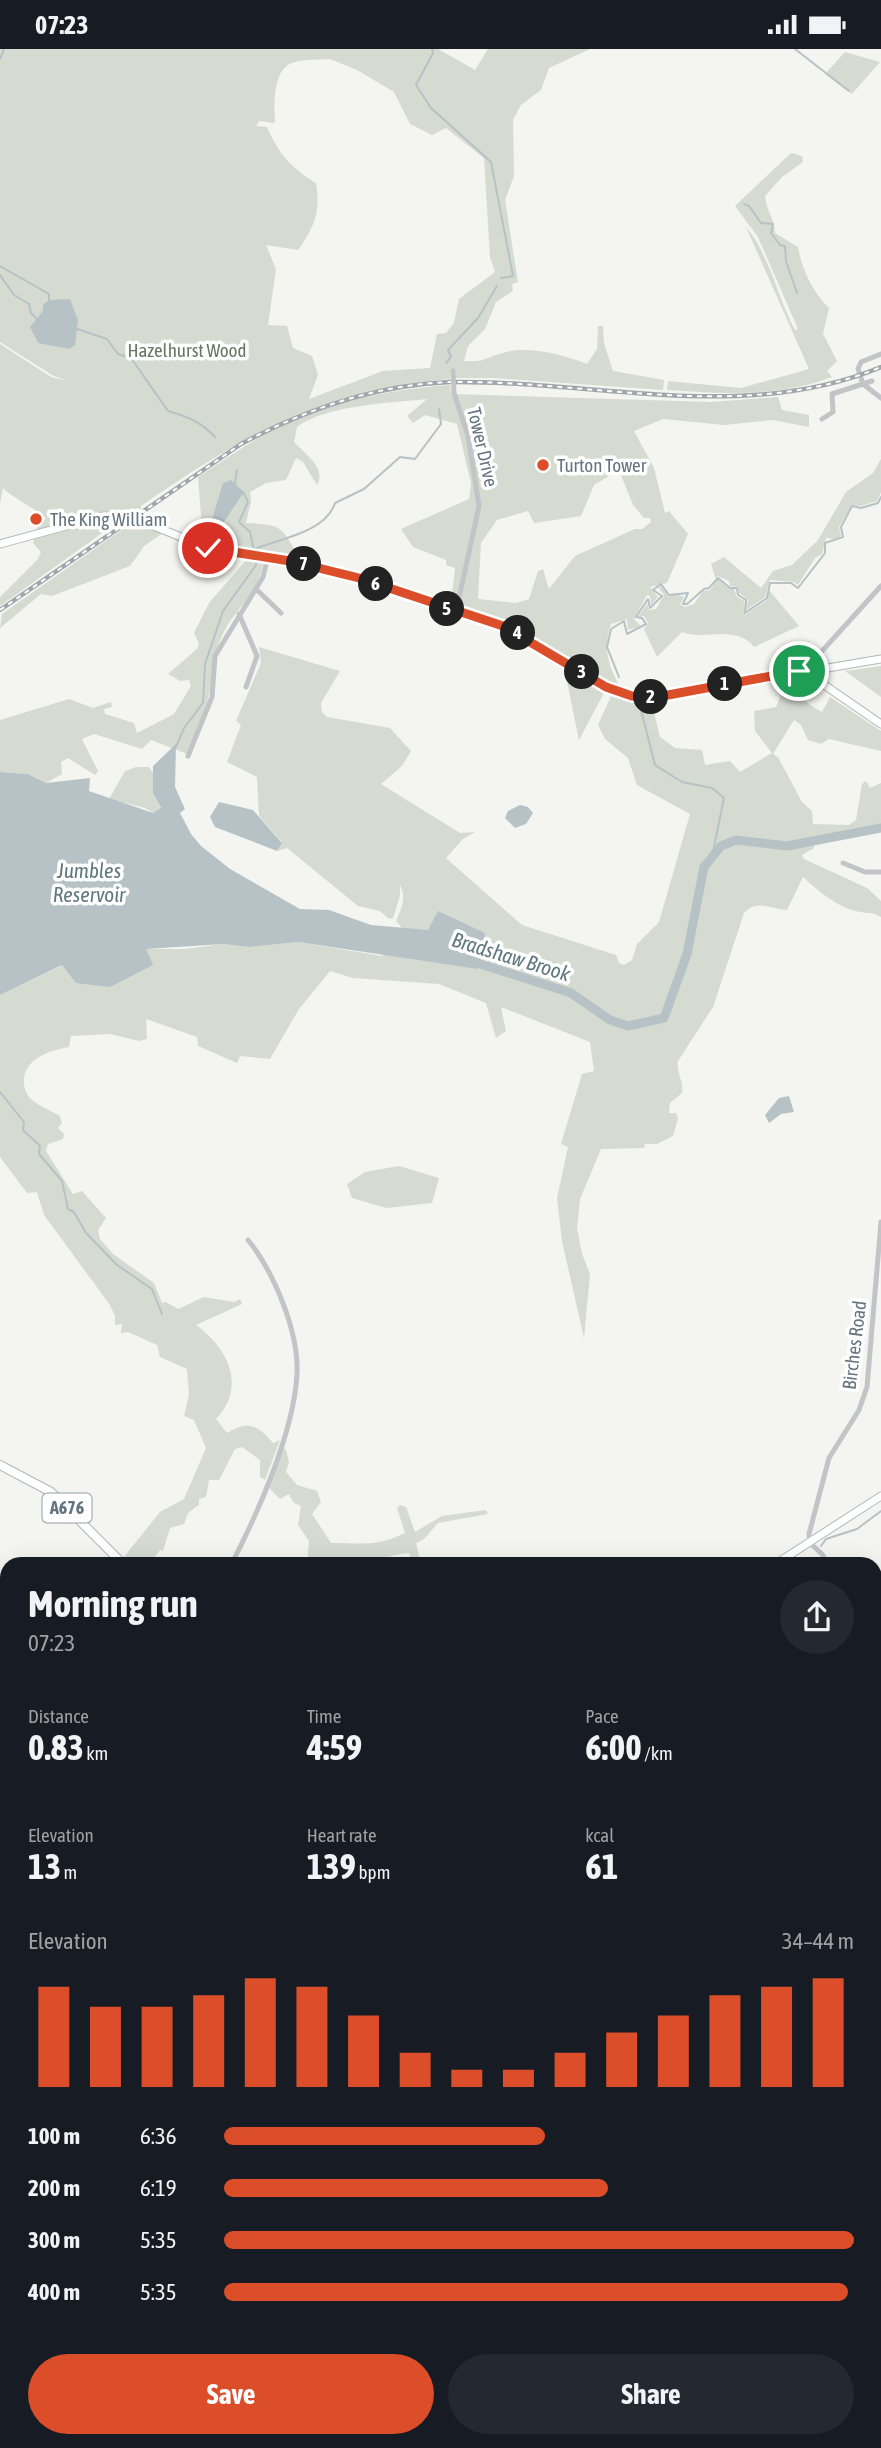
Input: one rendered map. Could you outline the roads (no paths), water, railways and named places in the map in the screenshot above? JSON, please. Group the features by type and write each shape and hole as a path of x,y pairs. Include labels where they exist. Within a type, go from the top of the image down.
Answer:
{"main road":[{"path":"0,544 103,516 132,518 208,548 268,557 359,578 511,629 606,687 632,696 657,697 881,659"},
{"path":"805,672 881,724"},
{"name":"A676","path":"0,1465 51,1492 116,1557"},
{"path":"787,1557 881,1496"}],"street":[{"path":"881,354 859,365 863,384 881,398"},
{"name":"Tower Drive","path":"453,370 454,393 468,436 480,506 456,612"},
{"path":"822,419 833,412 832,394 872,381"},
{"path":"188,756 212,697 215,656 256,589 268,557"},
{"path":"805,672 881,586"},
{"path":"256,589 281,613"},
{"path":"239,614 257,656 246,687"},
{"path":"843,863 865,872 881,872"},
{"name":"Birches Road","path":"810,1543 809,1534 829,1458 859,1410 867,1387 881,1223"},
{"path":"234,1557 254,1517 291,1417 297,1373 292,1338 278,1293 266,1266 248,1240"},
{"path":"810,1543 824,1557"}],"water":[{"path":"70,299 78,320 75,345 69,349 38,343 30,327 43,311 43,305 49,300"},
{"path":"231,480 244,492 223,523 210,526 223,483"},
{"name":"Jumbles Reservoir","path":"176,744 175,787 185,809 180,813 201,846 230,869 300,909 329,910 371,925 428,930 438,911 485,933 478,969 298,942 249,947 223,944 146,949 153,965 110,987 76,983 62,965 0,995 0,772 28,774 46,783 90,778 89,791 153,813 161,808 153,793 153,766"},
{"path":"219,802 253,810 282,843 277,851 215,827 210,817"},
{"path":"520,805 528,807 533,813 526,824 515,828 505,818 508,811"},
{"path":"789,1096 794,1112 781,1114 769,1123 765,1115 779,1098"}],"waterway":[{"path":"0,59 4,49"},
{"path":"432,49 433,53 416,85 431,108 491,162 513,276 501,278"},
{"path":"795,49 849,91"},
{"path":"744,204 749,206 761,223 773,224 771,233 780,245 785,246 786,261 797,293"},
{"path":"0,266 49,294 49,300"},
{"path":"0,275 14,295 29,304 31,313 39,321"},
{"path":"446,363 451,357 448,350 478,318 497,286"},
{"path":"77,329 107,339 118,354 131,358 168,411 193,420 215,437"},
{"path":"254,549 312,528 330,513 335,503 364,489 400,457 415,459 441,424 439,409"},
{"path":"235,483 237,470"},
{"path":"243,492 248,502 239,522 250,532 254,551"},
{"path":"619,677 607,647 611,629 624,621 627,634 646,624 642,618 636,617 648,599 650,608 662,596 653,590 661,584 669,595 688,593 683,604 687,604 718,578 730,588 737,588 738,595 746,600 745,613 767,598 770,583 791,583 798,588 825,553 825,543 843,537 841,527 852,506 861,508 878,503 881,497"},
{"path":"176,747 184,728 203,703 205,664 223,611 256,565 256,560"},
{"path":"640,706 655,765 682,782 712,788 724,798 712,857"},
{"name":"Bradshaw Brook","path":"471,961 571,993 610,1020 628,1026 664,1018 687,954 704,867 721,846 736,840 787,846 881,828"},
{"path":"0,1092 24,1122 23,1130 40,1146 39,1154 62,1181 68,1209 74,1212 86,1233 117,1265 152,1289 162,1314"},
{"path":"821,1546 826,1539 857,1529 881,1511"}],"railway":[{"path":"0,610 241,444 291,420 342,401 395,388 450,382 504,383 668,395 776,393 829,384 881,367"}],"place":[{"name":"Turton Tower","path":"543,465"},
{"name":"The King William","path":"36,519"}],"park label":[{"name":"Hazelhurst Wood","path":"187,350"}]}
